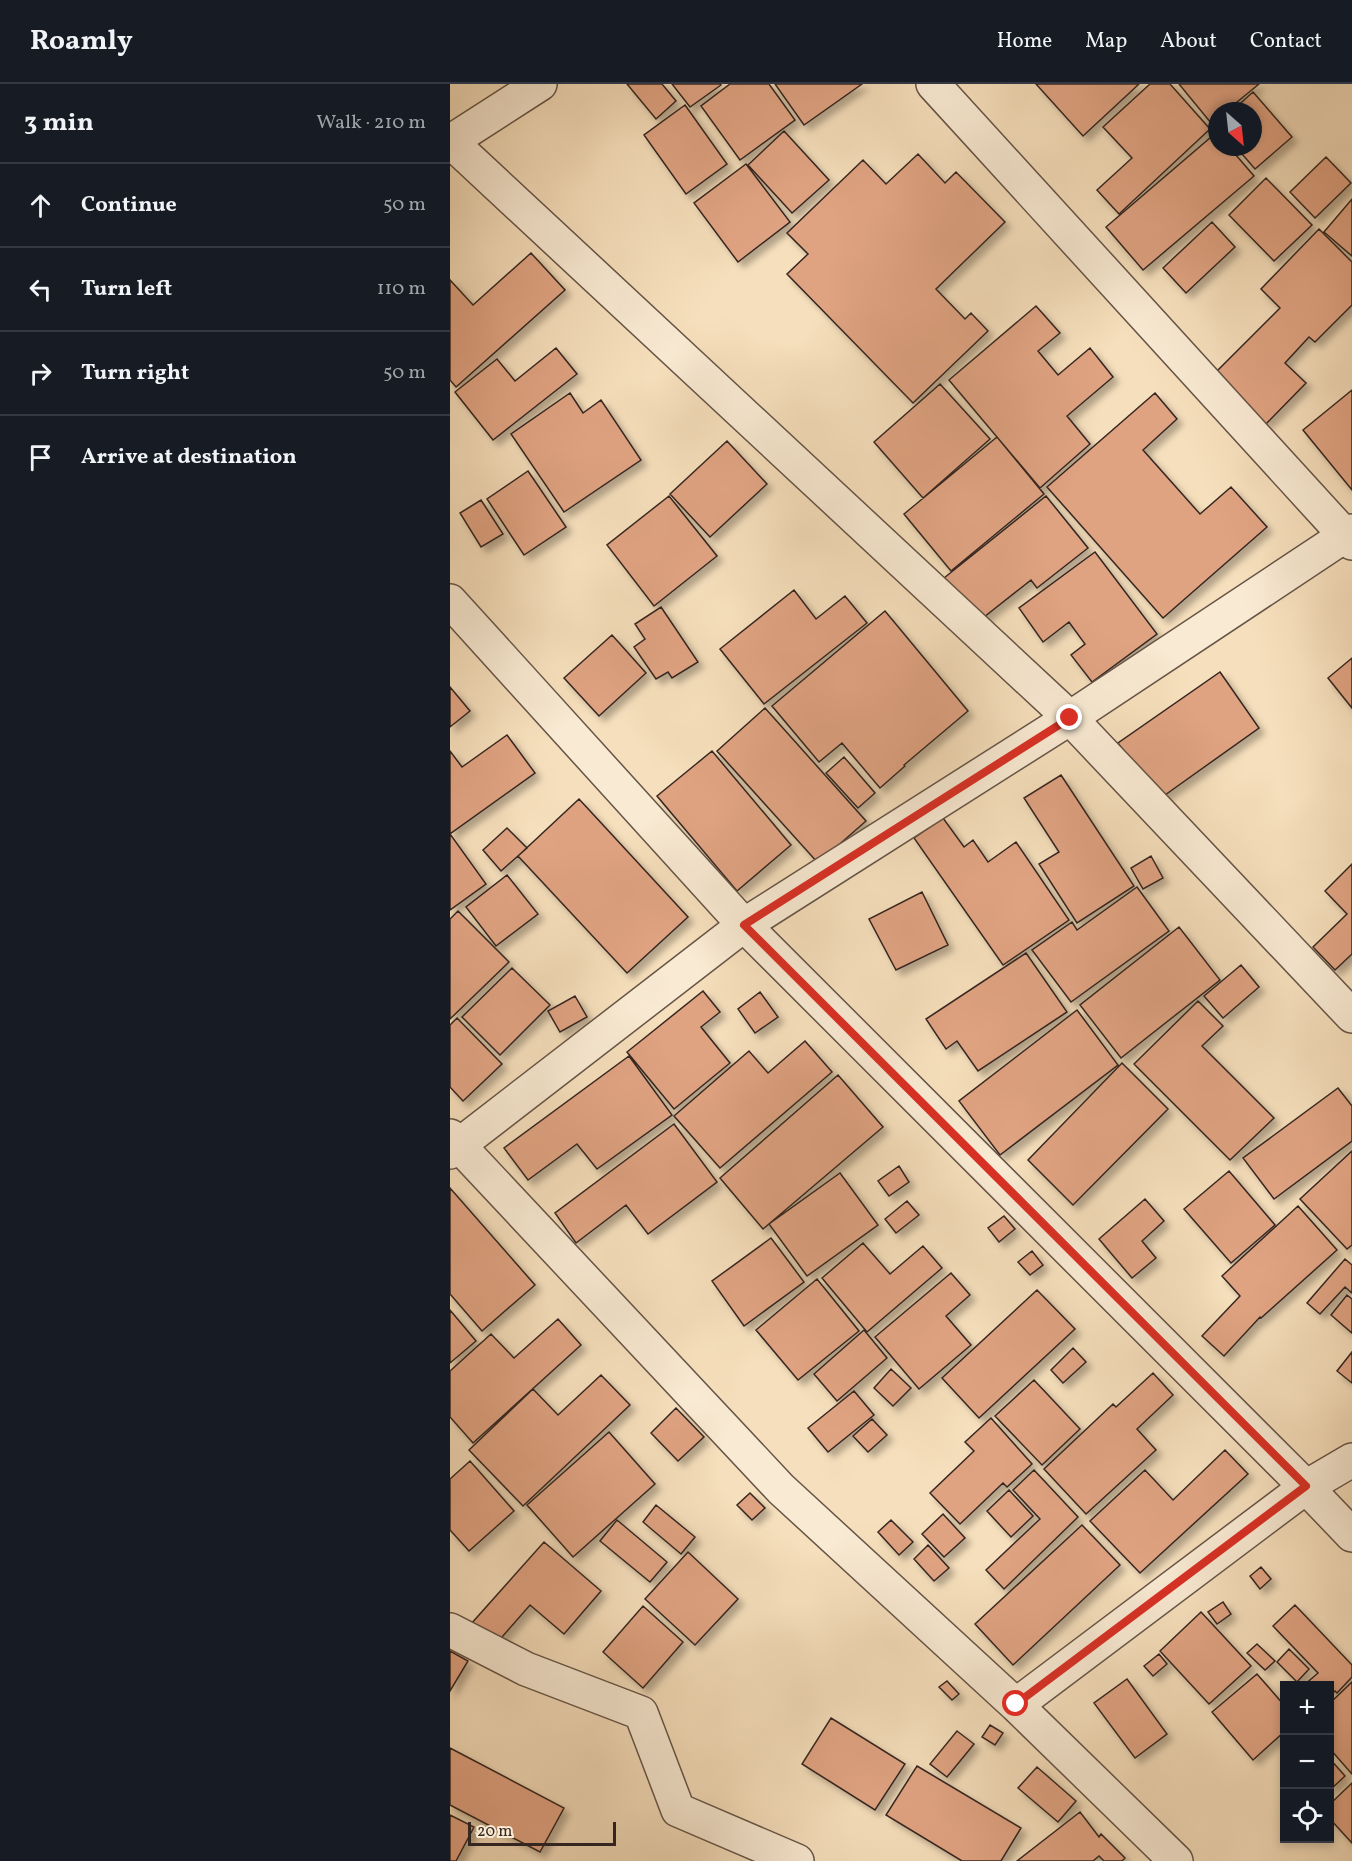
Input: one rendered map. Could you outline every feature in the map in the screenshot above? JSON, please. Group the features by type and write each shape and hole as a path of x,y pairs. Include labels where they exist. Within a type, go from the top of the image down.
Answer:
{"street":[{"path":"540,84 450,141 1070,718 1352,1016"},
{"path":"933,84 1350,537 744,925 453,1144 781,1489 1016,1704 1176,1861"},
{"path":"450,601 744,925 1306,1486 1352,1535"},
{"path":"1016,1704 1306,1486 1352,1460"},
{"path":"450,1629 526,1670 641,1713 678,1810 797,1861"}],"building":[{"path":"627,84 662,84 676,101 656,119"},
{"path":"672,84 720,84 721,85 690,107"},
{"path":"730,84 769,84 795,120 740,160 701,106"},
{"path":"775,84 862,84 804,125"},
{"path":"1036,84 1139,84 1083,136"},
{"path":"1150,84 1170,84 1208,127 1208,131 1119,214 1097,190 1132,158 1103,127"},
{"path":"1179,84 1259,84 1237,102 1208,102 1208,119"},
{"path":"1253,92 1262,102 1242,102"},
{"path":"1262,102 1292,137 1255,169 1244,156 1262,156"},
{"path":"685,105 727,164 686,194 644,135"},
{"path":"784,131 829,180 792,213 748,165"},
{"path":"1208,140 1208,156 1237,156 1254,176 1143,270 1106,227"},
{"path":"918,154 945,183 956,172 1005,222 936,289 965,319 971,313 988,331 913,403 787,274 808,254 787,233 863,160 886,184"},
{"path":"1326,157 1351,183 1315,218 1290,192"},
{"path":"746,164 790,222 738,262 694,203"},
{"path":"1266,178 1312,225 1274,261 1229,215"},
{"path":"1352,199 1352,256 1324,232"},
{"path":"1212,222 1235,247 1186,293 1163,268"},
{"path":"1319,229 1352,262 1352,305 1315,342 1309,337 1285,363 1306,383 1266,424 1215,373 1280,308 1261,289"},
{"path":"531,253 565,290 456,387 450,380 450,280 473,305"},
{"path":"1036,306 1060,333 1038,351 1058,375 1090,348 1113,377 1067,416 1090,444 1040,488 949,380"},
{"path":"556,348 577,374 493,440 455,392 497,359 515,381"},
{"path":"940,384 990,439 923,498 874,442"},
{"path":"1352,390 1352,490 1303,430"},
{"path":"570,393 583,413 601,400 641,460 564,512 511,434"},
{"path":"1155,393 1177,419 1143,450 1200,514 1231,487 1267,527 1163,618 1047,487"},
{"path":"997,437 1044,494 951,571 904,514"},
{"path":"727,441 767,484 710,537 670,494"},
{"path":"528,471 566,527 524,555 487,499"},
{"path":"669,496 717,556 654,606 607,545"},
{"path":"1046,496 1088,548 1037,588 1031,580 979,621 944,578"},
{"path":"481,500 503,534 481,547 460,513"},
{"path":"1095,552 1157,634 1092,682 1071,655 1085,644 1069,622 1043,642 1019,608"},
{"path":"794,590 816,619 845,596 867,623 764,704 720,649"},
{"path":"661,607 698,662 672,678 668,672 656,679 634,647 645,639 635,624"},
{"path":"885,611 968,711 880,788 842,743 819,762 772,706"},
{"path":"612,635 646,673 599,716 564,678"},
{"path":"1352,658 1352,708 1328,678"},
{"path":"1220,672 1259,728 1158,800 1118,743"},
{"path":"450,687 470,711 450,727"},
{"path":"765,708 866,821 818,863 717,751"},
{"path":"507,735 535,773 450,834 450,751 462,767"},
{"path":"712,751 791,845 737,891 657,796"},
{"path":"844,757 875,793 858,808 826,773"},
{"path":"1061,775 1134,886 1077,923 1039,864 1059,852 1024,798"},
{"path":"579,799 688,917 627,973 518,856"},
{"path":"943,818 964,847 973,840 988,862 1016,842 1069,920 1003,965 914,838"},
{"path":"507,828 527,848 501,871 483,850"},
{"path":"450,834 486,884 450,910"},
{"path":"1151,856 1163,878 1143,889 1131,868"},
{"path":"1352,864 1352,954 1335,970 1313,947 1347,914 1325,891"},
{"path":"507,875 538,914 496,946 466,907"},
{"path":"1137,887 1169,931 1071,1002 1032,950 1072,922 1077,930"},
{"path":"922,892 948,945 896,970 869,919"},
{"path":"458,911 509,962 450,1019 450,919"},
{"path":"1179,927 1220,980 1121,1058 1080,1005"},
{"path":"1026,953 1067,1012 978,1071 957,1041 946,1049 926,1019"},
{"path":"1241,965 1259,987 1223,1018 1204,996"},
{"path":"512,968 550,1005 500,1055 462,1017"},
{"path":"703,991 720,1012 701,1027 730,1063 674,1109 627,1052"},
{"path":"760,992 778,1017 755,1033 738,1009"},
{"path":"575,996 587,1017 560,1032 548,1011"},
{"path":"1198,1001 1223,1026 1202,1046 1274,1118 1230,1160 1134,1064"},
{"path":"1077,1010 1118,1065 1000,1155 959,1101"},
{"path":"457,1018 502,1064 463,1101 450,1087 450,1025"},
{"path":"805,1041 832,1072 720,1168 674,1116 749,1051 768,1073"},
{"path":"629,1056 672,1115 597,1169 577,1144 528,1180 504,1148"},
{"path":"1122,1063 1168,1109 1073,1205 1028,1160"},
{"path":"838,1075 883,1127 763,1229 720,1178"},
{"path":"1338,1088 1352,1106 1352,1141 1274,1199 1243,1158"},
{"path":"674,1124 717,1182 648,1234 626,1205 576,1243 555,1213"},
{"path":"1352,1151 1352,1245 1347,1249 1300,1199"},
{"path":"899,1166 909,1182 889,1196 878,1181"},
{"path":"1229,1171 1275,1225 1231,1263 1184,1209"},
{"path":"840,1173 878,1225 807,1276 769,1224"},
{"path":"450,1188 535,1285 482,1331 450,1294"},
{"path":"1145,1199 1164,1221 1142,1241 1156,1258 1132,1278 1099,1239"},
{"path":"907,1201 919,1215 896,1233 885,1219"},
{"path":"1298,1206 1337,1250 1260,1317 1224,1356 1202,1336 1240,1296 1222,1276"},
{"path":"1004,1216 1015,1229 999,1242 988,1228"},
{"path":"771,1238 804,1282 744,1326 712,1281"},
{"path":"863,1243 890,1274 923,1246 942,1268 867,1332 822,1278"},
{"path":"1032,1251 1043,1265 1030,1275 1018,1262"},
{"path":"1345,1259 1352,1265 1352,1293 1345,1287 1320,1314 1307,1303"},
{"path":"951,1273 970,1295 946,1316 971,1345 919,1389 875,1337"},
{"path":"817,1279 859,1331 798,1380 756,1330"},
{"path":"1037,1290 1075,1329 979,1418 942,1378"},
{"path":"1347,1295 1352,1299 1352,1333 1331,1315"},
{"path":"450,1310 476,1341 450,1363"},
{"path":"558,1319 581,1345 473,1443 450,1417 450,1371 491,1334 514,1358"},
{"path":"864,1330 887,1358 837,1401 814,1374"},
{"path":"1073,1348 1086,1362 1063,1383 1051,1370"},
{"path":"1352,1352 1352,1383 1337,1371"},
{"path":"891,1369 911,1388 893,1406 874,1388"},
{"path":"1153,1373 1173,1395 1137,1429 1156,1450 1086,1514 1044,1469 1113,1404 1116,1407"},
{"path":"601,1375 630,1405 523,1506 469,1450 533,1389 558,1415"},
{"path":"1034,1380 1080,1429 1042,1465 995,1416"},
{"path":"854,1391 874,1415 828,1452 808,1428"},
{"path":"676,1408 704,1437 678,1461 651,1433"},
{"path":"991,1418 1032,1464 1007,1487 1003,1483 960,1524 930,1493 974,1451 965,1442"},
{"path":"872,1419 887,1435 868,1452 853,1436"},
{"path":"609,1432 655,1484 573,1557 527,1505"},
{"path":"1225,1450 1248,1474 1140,1573 1090,1521 1145,1470 1173,1500"},
{"path":"470,1461 514,1511 469,1551 450,1530 450,1479"},
{"path":"1034,1470 1078,1517 1004,1589 986,1570 1040,1519 1013,1490"},
{"path":"1009,1490 1033,1516 1011,1537 987,1511"},
{"path":"750,1493 765,1508 752,1520 737,1505"},
{"path":"656,1505 695,1537 681,1554 643,1522"},
{"path":"943,1514 965,1538 944,1557 922,1534"},
{"path":"617,1520 667,1562 650,1582 600,1541"},
{"path":"891,1520 913,1542 899,1555 878,1532"},
{"path":"1082,1525 1120,1565 1013,1665 975,1624"},
{"path":"544,1542 601,1591 564,1634 530,1605 495,1645 471,1624"},
{"path":"928,1545 949,1568 934,1581 914,1559"},
{"path":"688,1552 738,1599 695,1645 645,1599"},
{"path":"1261,1567 1271,1579 1260,1589 1250,1576"},
{"path":"1223,1602 1231,1614 1217,1624 1208,1612"},
{"path":"1295,1605 1352,1665 1352,1677 1337,1693 1334,1692 1334,1681 1309,1681 1318,1673 1273,1626"},
{"path":"643,1606 683,1642 643,1688 603,1652"},
{"path":"1201,1612 1251,1666 1209,1704 1160,1651"},
{"path":"1257,1644 1275,1661 1265,1670 1247,1653"},
{"path":"1289,1649 1309,1669 1296,1681 1277,1662"},
{"path":"450,1651 468,1661 450,1691"},
{"path":"1159,1654 1167,1664 1153,1676 1144,1666"},
{"path":"1257,1674 1280,1700 1280,1736 1253,1760 1212,1712"},
{"path":"1127,1679 1167,1734 1135,1758 1094,1703"},
{"path":"947,1681 959,1694 952,1700 939,1687"},
{"path":"1352,1682 1352,1774 1334,1754 1334,1699"},
{"path":"831,1718 905,1764 875,1810 802,1764"},
{"path":"990,1725 1003,1733 995,1745 982,1737"},
{"path":"957,1731 974,1744 947,1777 930,1764"},
{"path":"450,1748 564,1808 540,1852 450,1805"},
{"path":"1334,1764 1345,1776 1334,1786"},
{"path":"917,1766 1021,1828 1001,1861 962,1861 886,1815"},
{"path":"1037,1767 1076,1801 1058,1822 1018,1788"},
{"path":"1352,1783 1352,1843 1334,1823 1334,1800"},
{"path":"1080,1812 1099,1837 1101,1834 1125,1858 1122,1861 1104,1861 1099,1856 1093,1861 1017,1861"},
{"path":"450,1815 474,1827 456,1861 450,1861"}],"route":[{"path":"1016,1704 1306,1486 744,925 1070,718"}]}
